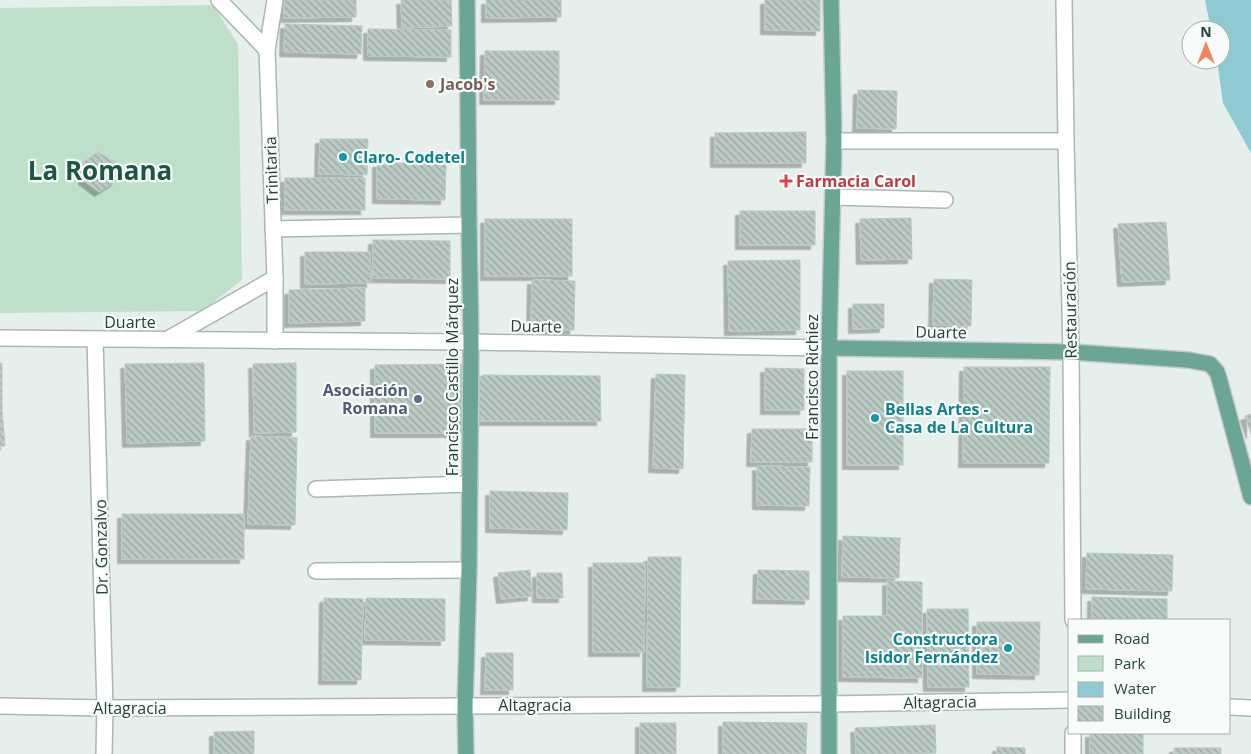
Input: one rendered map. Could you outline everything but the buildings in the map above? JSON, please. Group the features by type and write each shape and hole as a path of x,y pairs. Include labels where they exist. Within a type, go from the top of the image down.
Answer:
{"main road":[{"name":"Francisco Castillo Márquez","path":"466,754 465,706 472,342 467,0"},
{"name":"Francisco Richiez","path":"829,754 829,348 834,141 831,0"},
{"name":"Duarte","path":"829,348 1071,352 1188,360 1210,364 1217,372 1251,497"}],"street":[{"path":"219,0 267,50"},
{"name":"Trinitaria","path":"275,0 267,50 275,278 275,341"},
{"name":"Restauración","path":"1064,0 1071,352 1073,619"},
{"path":"834,141 1066,141"},
{"path":"833,197 945,200"},
{"path":"273,229 469,225"},
{"path":"167,340 275,278"},
{"name":"Duarte","path":"0,338 472,342 829,348"},
{"name":"Dr. Gonzalvo","path":"96,339 105,708 104,754"},
{"path":"316,489 470,484"},
{"path":"316,571 469,570"},
{"name":"Altagracia","path":"0,706 105,708 828,704 1068,700"},
{"path":"1231,707 1251,708"},
{"path":"1073,734 1073,754"}],"green space":[{"path":"213,5 238,44 242,280 202,311 0,313 0,8"}],"water":[{"path":"1205,0 1251,0 1251,153 1223,103 1218,70 1231,70 1231,20 1209,20"}],"place":[{"name":"Jacob's","path":"430,84"},
{"name":"Claro- Codetel","path":"343,157"},
{"name":"Farmacia Carol","path":"786,181"},
{"name":"Asociación Romana","path":"418,399"},
{"name":"Bellas Artes - Casa de La Cultura","path":"875,418"},
{"name":"Constructora Isidor Fernández","path":"1008,648"}],"district":[{"name":"La Romana","path":"100,171"}]}
